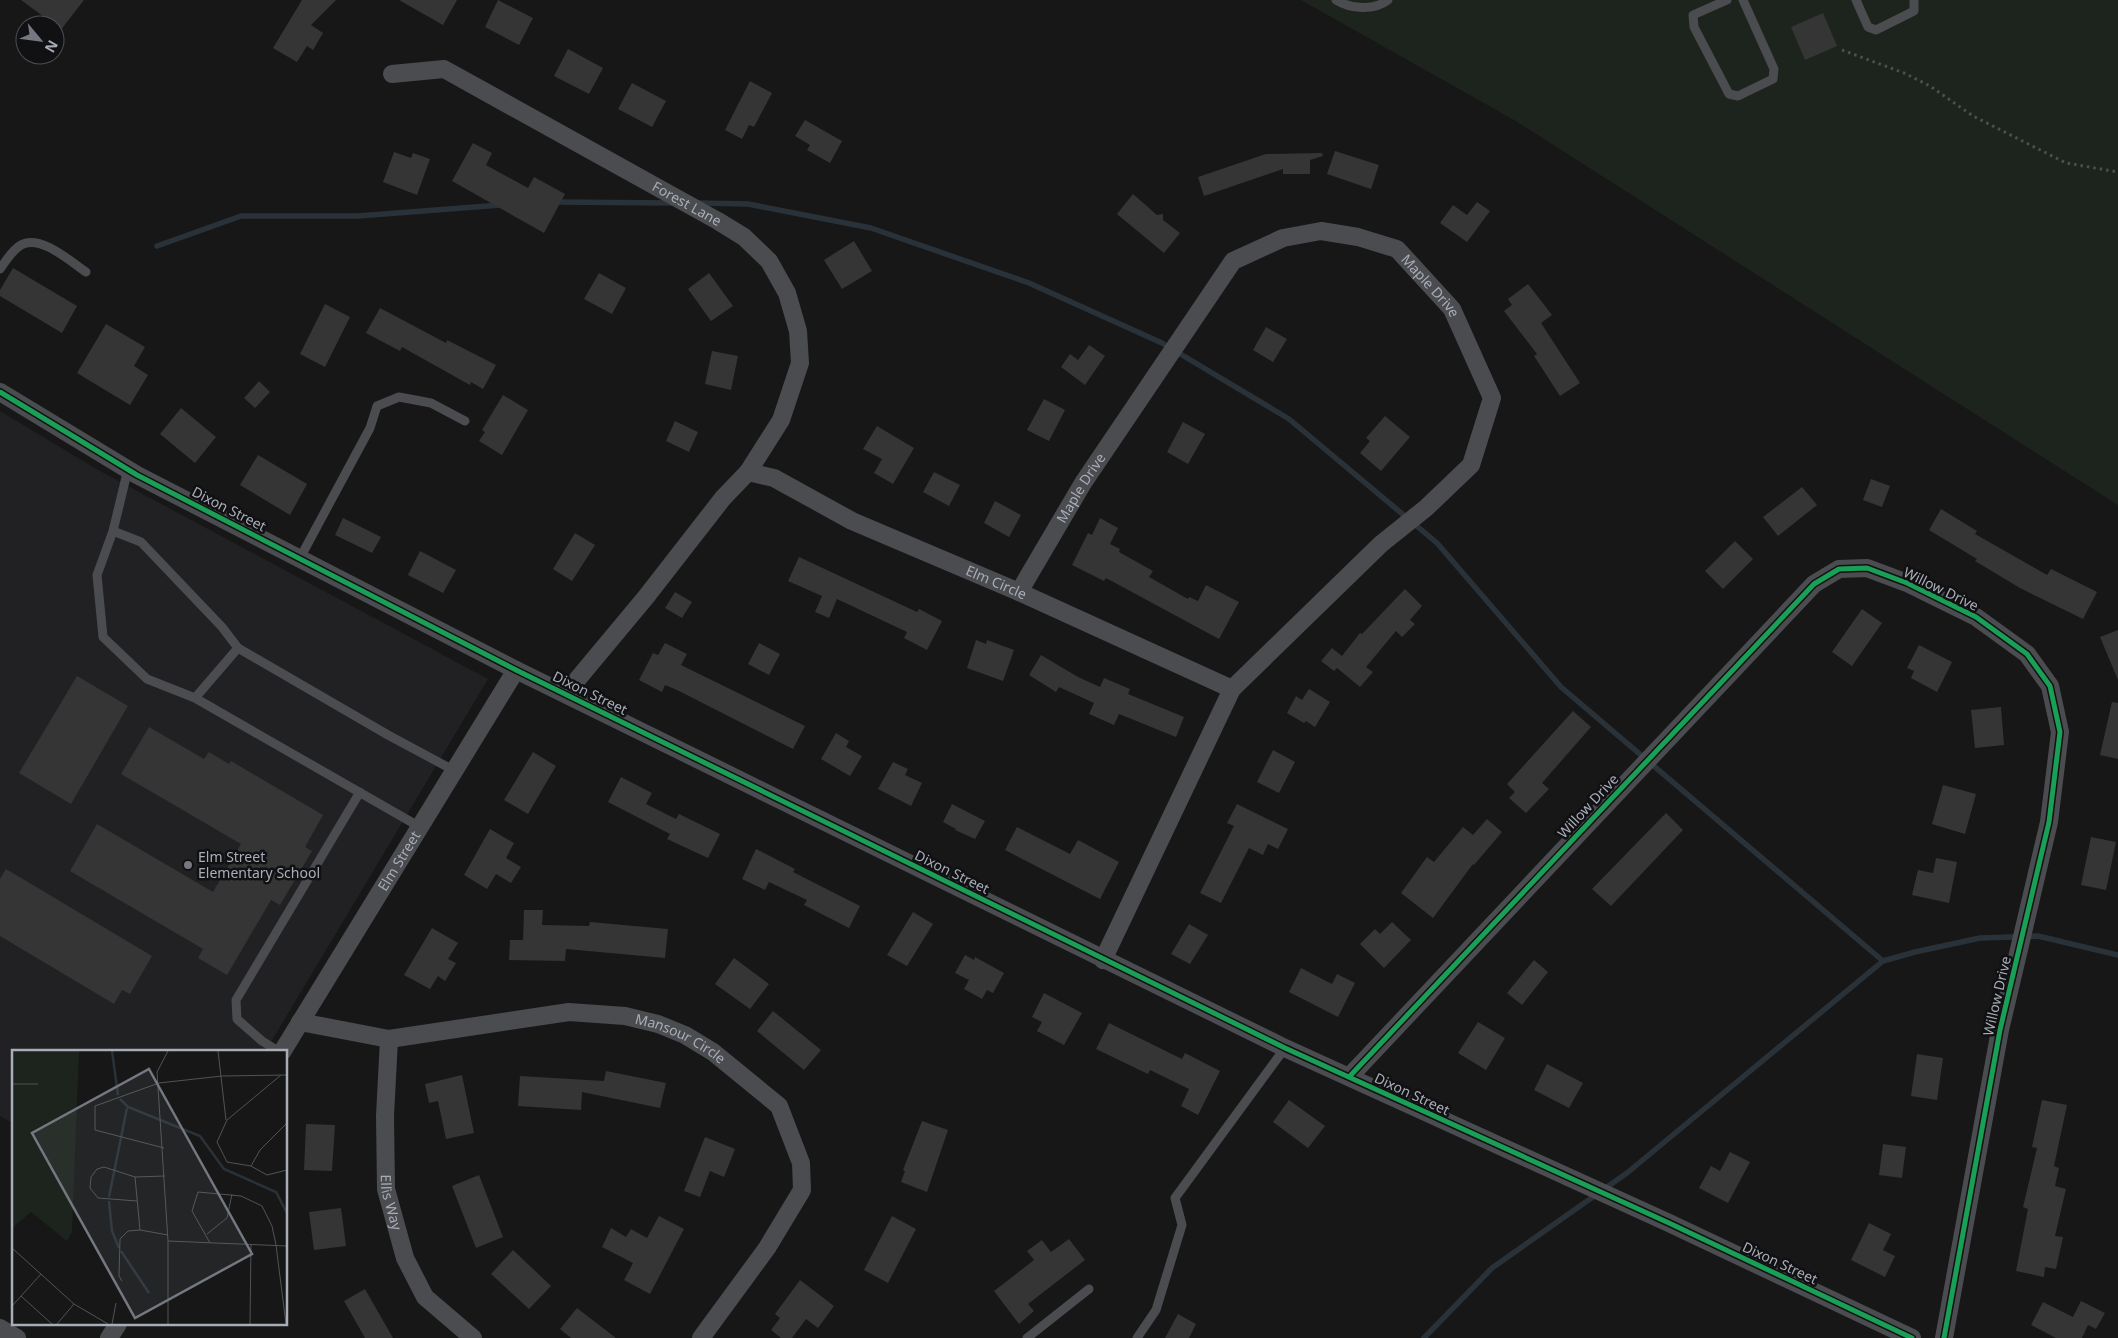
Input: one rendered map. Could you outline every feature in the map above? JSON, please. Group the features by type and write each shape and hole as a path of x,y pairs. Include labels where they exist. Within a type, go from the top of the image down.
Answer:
{"street":[{"name":"Forest Lane","path":"392,74 444,69 718,221 744,237 769,261 787,293 798,331 800,363 781,420 748,472"},
{"name":"Maple Drive","path":"1019,592 1083,483 1233,260 1283,238 1321,231 1358,237 1397,249 1452,309 1492,398 1471,465 1426,508 1381,544 1232,689"},
{"name":"Dixon Street","path":"0,392 128,469 516,670 1285,1048 1669,1223 1912,1338"},
{"name":"Elm Circle","path":"748,472 774,478 852,521 1019,592 1232,689"},
{"path":"566,693 646,597 723,498 748,472"},
{"name":"Willow Drive","path":"1349,1077 1814,584 1839,569 1867,568 1907,583 1976,617 2027,654 2050,686 2060,732 2049,822 2000,1030 1944,1338"},
{"name":"Elm Street","path":"282,1050 516,670"},
{"path":"1103,960 1232,689"},
{"name":"Mansour Circle","path":"300,1022 389,1038 569,1012 624,1016 658,1024 712,1052 779,1106 801,1163 802,1190 767,1248 701,1338"},
{"name":"Ellis Way","path":"389,1038 384,1116 386,1189 388,1198 405,1258 425,1297 473,1338"},
{"path":"109,1338 117,1326"},
{"path":"0,1328 17,1338"}],"lane":[{"path":"1336,0 1346,6 1365,8 1385,3 1388,0"},
{"path":"1727,0 1694,15 1694,26 1729,94 1738,96 1773,79 1774,69 1743,0"},
{"path":"1856,0 1868,27 1876,30 1914,11 1914,0"},
{"path":"0,268 20,245 32,242 42,244 86,272"},
{"path":"300,558 370,428 377,406 399,396 431,403 465,421"},
{"path":"128,469 113,530 96,575 103,638 148,679 195,698 420,827"},
{"path":"113,530 140,542 222,627 238,648 388,735 455,771"},
{"path":"195,698 238,648"},
{"path":"278,1050 262,1041 237,1019 236,1000 360,792"},
{"path":"1137,1338 1156,1310 1182,1226 1175,1198 1285,1048"},
{"path":"1027,1338 1088,1289"}],"path":[{"path":"1842,50 1904,73 1930,86 1973,116 2066,163 2118,172"}],"shaded area":[{"path":"1301,0 2118,0 2118,505 1514,120"},
{"name":"Elm Street Elementary School","path":"0,411 98,470 488,679 266,1050 12,1050 12,1123 0,1116"}],"building":[{"path":"21,0 84,0 65,25 65,15 41,15"},
{"path":"302,0 336,0 311,25 323,33 313,50 307,46 297,62 273,48"},
{"path":"399,0 457,0 443,25"},
{"path":"498,0 533,18 519,45 485,27"},
{"path":"1823,13 1837,46 1805,60 1791,27"},
{"path":"568,49 603,68 589,94 554,76"},
{"path":"750,81 772,93 754,127 749,125 742,139 725,130"},
{"path":"632,83 666,101 652,127 618,109"},
{"path":"805,120 842,141 830,163 807,150 810,145 795,136"},
{"path":"473,143 492,153 486,165 528,188 534,177 565,194 544,233 452,181"},
{"path":"1335,151 1379,165 1371,189 1327,174"},
{"path":"394,152 411,158 413,153 430,159 417,195 383,182"},
{"path":"1322,153 1323,156 1310,160 1310,174 1283,174 1283,169 1204,196 1198,177 1266,154"},
{"path":"1133,194 1157,215 1163,214 1163,220 1180,233 1164,253 1117,214"},
{"path":"1477,202 1490,211 1467,242 1440,223 1453,205 1467,215"},
{"path":"854,241 872,271 842,289 824,260"},
{"path":"13,268 77,306 62,333 0,296 0,290"},
{"path":"599,273 626,288 612,314 584,299"},
{"path":"709,273 733,306 711,321 688,289"},
{"path":"1528,284 1552,315 1541,323 1580,383 1560,396 1534,356 1537,354 1504,311 1512,305 1508,299"},
{"path":"325,304 350,317 325,367 300,354"},
{"path":"380,308 446,343 447,340 496,365 483,389 471,382 470,385 402,347 400,351 366,333"},
{"path":"106,324 145,347 134,366 148,375 130,405 77,373"},
{"path":"1266,327 1287,339 1273,362 1253,350"},
{"path":"1089,345 1105,356 1085,385 1061,367 1070,354 1078,360"},
{"path":"712,351 738,356 731,390 705,384"},
{"path":"259,381 270,392 255,408 244,398"},
{"path":"503,395 528,410 502,455 479,441 485,432 482,430"},
{"path":"1044,399 1065,410 1049,441 1027,430"},
{"path":"181,408 216,437 195,463 160,434"},
{"path":"1385,416 1410,437 1381,471 1360,453 1370,441 1366,438"},
{"path":"675,421 698,432 689,452 666,441"},
{"path":"1183,422 1205,434 1188,464 1167,452"},
{"path":"877,426 914,448 893,484 874,473 882,459 863,449"},
{"path":"258,455 307,484 290,515 240,485"},
{"path":"934,472 960,485 949,506 923,492"},
{"path":"1871,479 1890,486 1882,507 1863,500"},
{"path":"1802,487 1817,505 1778,536 1763,517"},
{"path":"995,501 1021,515 1009,537 984,523"},
{"path":"1941,509 1977,531 1975,534 2047,575 2051,569 2097,592 2083,619 2020,588 1929,530"},
{"path":"343,518 381,537 372,553 335,535"},
{"path":"1100,518 1118,528 1110,544 1120,549 1119,552 1153,571 1149,577 1188,599 1189,597 1198,601 1206,585 1239,602 1219,639 1106,578 1104,581 1072,565 1088,533 1092,535"},
{"path":"575,533 595,545 572,581 553,569"},
{"path":"1735,541 1753,559 1723,589 1705,571"},
{"path":"420,551 456,570 443,593 408,575"},
{"path":"799,557 917,612 919,609 942,621 927,650 904,638 907,632 837,599 829,618 815,612 822,596 788,581"},
{"path":"1405,589 1422,606 1410,620 1415,624 1402,637 1396,631 1366,667 1373,672 1360,687 1337,668 1334,671 1321,661 1332,648 1342,656 1360,633 1362,634"},
{"path":"675,592 692,602 682,618 665,608"},
{"path":"1862,609 1882,623 1852,666 1832,652"},
{"path":"2118,630 2118,680 2100,637"},
{"path":"976,640 986,644 987,640 1014,650 1003,681 967,668"},
{"path":"665,643 687,654 681,665 805,726 793,749 677,690 665,685 662,692 639,680 653,653 658,655"},
{"path":"759,643 780,654 769,675 748,664"},
{"path":"1919,645 1952,662 1937,692 1911,678 1914,671 1907,668"},
{"path":"1041,655 1078,677 1100,687 1104,678 1130,689 1128,694 1184,717 1176,737 1119,714 1114,725 1089,714 1094,703 1059,687 1056,692 1029,675"},
{"path":"77,676 128,706 71,804 19,773"},
{"path":"1309,689 1330,702 1315,727 1287,713 1296,696 1302,700"},
{"path":"2112,702 2118,703 2118,759 2100,755"},
{"path":"2001,707 2004,745 1975,748 1971,710"},
{"path":"1573,711 1591,727 1542,783 1549,789 1526,813 1509,798 1515,792 1507,784"},
{"path":"149,727 204,759 209,752 229,764 231,761 323,815 305,847 312,851 280,905 271,900 227,975 198,958 203,949 70,871 97,824 213,892 241,844 121,774"},
{"path":"836,733 849,741 846,747 862,756 850,776 821,759"},
{"path":"1273,750 1295,762 1279,793 1257,782"},
{"path":"533,752 556,766 528,814 504,800"},
{"path":"893,762 908,769 905,775 922,783 911,806 878,789"},
{"path":"621,777 652,793 646,804 676,819 679,814 720,834 708,858 667,839 670,834 608,802"},
{"path":"1943,785 1976,794 1965,834 1932,824"},
{"path":"952,804 985,821 975,839 943,822"},
{"path":"1237,804 1288,829 1278,849 1268,844 1263,855 1249,848 1221,903 1200,893 1234,826 1227,823"},
{"path":"1666,813 1683,830 1611,906 1592,889"},
{"path":"1487,819 1502,832 1473,864 1433,918 1401,893 1427,857 1434,862 1463,827 1473,835"},
{"path":"1017,827 1070,854 1078,840 1119,862 1100,899 1005,850"},
{"path":"490,829 514,843 506,858 521,867 511,883 496,874 487,889 464,875"},
{"path":"2091,837 2116,842 2106,890 2081,885"},
{"path":"756,849 795,869 793,872 860,906 849,928 804,905 807,900 769,882 765,890 742,879"},
{"path":"1936,858 1957,862 1949,903 1912,895 1918,870 1933,873"},
{"path":"6,869 152,956 130,994 122,990 114,1004 0,936 0,879"},
{"path":"524,910 543,910 542,925 589,926 590,922 668,929 665,958 566,949 565,961 509,960 510,940 523,940"},
{"path":"913,912 933,924 907,966 887,955"},
{"path":"1392,922 1411,940 1384,968 1360,944 1375,929 1380,934"},
{"path":"1189,924 1208,935 1190,964 1171,954"},
{"path":"432,928 458,943 448,959 456,963 445,981 438,976 430,989 404,975"},
{"path":"965,955 974,960 975,957 1004,973 993,993 987,990 982,999 964,989 969,980 955,973"},
{"path":"734,958 769,984 750,1009 715,984"},
{"path":"1534,960 1548,972 1522,1005 1507,993"},
{"path":"1301,968 1332,984 1337,974 1355,983 1338,1017 1289,992"},
{"path":"1044,993 1082,1013 1064,1045 1037,1031 1042,1022 1032,1017"},
{"path":"773,1011 821,1050 804,1070 757,1031"},
{"path":"1478,1022 1505,1038 1486,1070 1458,1053"},
{"path":"1109,1023 1182,1059 1185,1053 1220,1071 1198,1115 1181,1106 1189,1089 1150,1070 1148,1074 1096,1049"},
{"path":"1917,1054 1943,1058 1937,1100 1911,1096"},
{"path":"1547,1064 1583,1083 1569,1108 1534,1090"},
{"path":"606,1071 666,1083 660,1108 582,1092 581,1110 518,1106 520,1076 604,1081"},
{"path":"462,1075 474,1133 446,1139 438,1101 429,1103 425,1084"},
{"path":"1289,1100 1325,1126 1308,1148 1273,1122"},
{"path":"2042,1100 2067,1105 2054,1166 2059,1168 2055,1186 2066,1189 2055,1236 2063,1237 2056,1269 2045,1267 2044,1277 2016,1271 2028,1209 2023,1207 2037,1148 2032,1147"},
{"path":"922,1121 948,1130 927,1192 901,1182 905,1171 903,1170"},
{"path":"306,1124 335,1125 332,1171 304,1170"},
{"path":"705,1137 735,1149 724,1177 710,1171 700,1197 684,1191"},
{"path":"1883,1144 1906,1147 1902,1178 1879,1175"},
{"path":"1730,1152 1750,1162 1728,1203 1699,1188 1711,1166 1720,1171"},
{"path":"479,1175 503,1237 476,1248 452,1186"},
{"path":"341,1208 346,1246 314,1250 309,1212"},
{"path":"659,1216 684,1229 650,1294 624,1280 633,1263 602,1247 611,1228 626,1237 631,1229 647,1238"},
{"path":"892,1216 916,1229 888,1283 864,1270"},
{"path":"1869,1223 1891,1234 1883,1250 1895,1256 1885,1277 1851,1260"},
{"path":"1069,1239 1085,1260 1028,1304 1034,1311 1019,1324 994,1291 1034,1260 1027,1251 1042,1240 1051,1252"},
{"path":"513,1250 551,1286 529,1309 491,1274"},
{"path":"800,1280 834,1306 818,1328 806,1319 792,1338 781,1338 771,1330 780,1318 775,1314"},
{"path":"365,1289 393,1338 365,1338 344,1301"},
{"path":"2081,1301 2105,1313 2096,1329 2088,1325 2082,1338 2056,1338 2031,1325 2043,1302 2073,1317"},
{"path":"577,1308 616,1338 571,1338 560,1329"},
{"path":"1178,1314 1196,1324 1189,1338 1165,1338"}],"waterway":[{"path":"555,202 673,203"},
{"path":"698,203 748,204 871,228 1029,283 1162,343 1289,419 1437,543 1561,687 1883,961"},
{"path":"157,246 241,216 358,216 501,205"},
{"path":"1424,1338 1492,1268 1627,1173 1883,961 1980,938 2038,936 2118,955"}],"cycle path":[{"path":"0,392 137,475 516,670 1285,1048 1669,1223 1912,1338"},
{"path":"1349,1077 1814,584 1839,569 1867,568 1907,583 1976,617 2027,654 2050,686 2060,732 2049,822 2000,1030 1944,1338"}],"place":[{"name":"Elm Street Elementary School","path":"188,865"}]}
